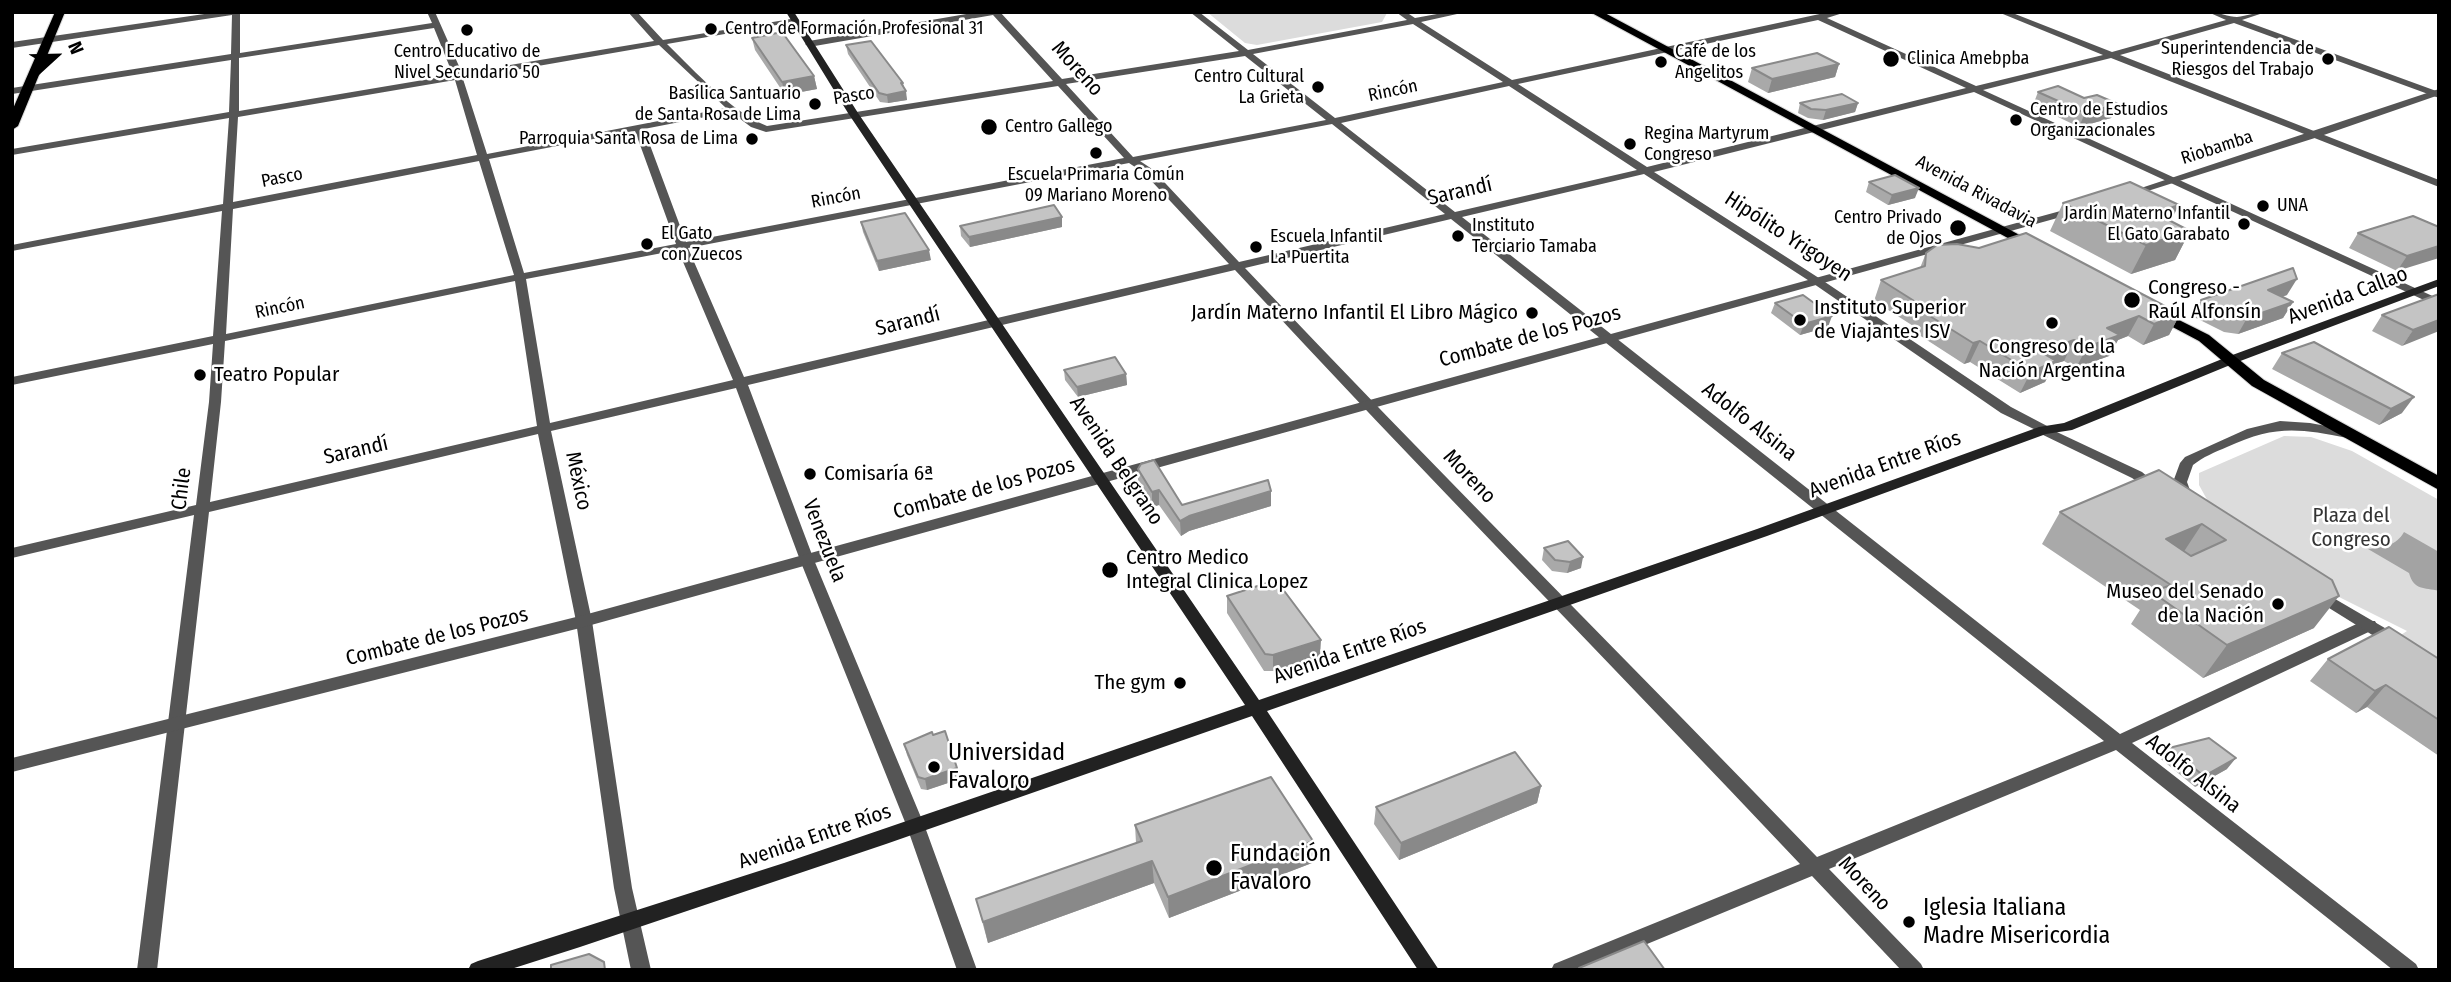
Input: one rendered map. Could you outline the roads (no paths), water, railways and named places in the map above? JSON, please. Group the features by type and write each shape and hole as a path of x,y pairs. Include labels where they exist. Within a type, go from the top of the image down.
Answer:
{"main road":[{"path":"12,126 60,12"},
{"name":"Avenida Rivadavia","path":"1595,12 2051,256"},
{"name":"Avenida Belgrano","path":"792,16 853,113 1429,970"},
{"name":"Avenida Callao","path":"2231,360 2439,282"},
{"path":"2145,306 2204,338 2258,383 2439,484"},
{"name":"Avenida Entre Ríos","path":"478,970 631,923 916,827 1825,512 2044,430 2067,427 2231,360"}],"street":[{"path":"12,45 236,12"},
{"name":"Chile","path":"147,970 178,721 220,338 234,113 233,56 236,12"},
{"name":"México","path":"431,12 458,76 520,277 544,429 584,621 631,923 641,970"},
{"path":"632,12 659,43 734,109"},
{"path":"809,44 995,12"},
{"name":"Moreno","path":"995,12 1130,160 1148,171 1366,404 1562,603 1914,970"},
{"name":"Adolfo Alsina","path":"1194,12 1335,121 2116,743 2409,970"},
{"name":"Hipólito Yrigoyen","path":"1400,12 1648,170 2006,411 2137,475 2197,518 2180,482 2183,469 2190,459 2232,439 2271,425 2297,425 2348,434"},
{"name":"Pasco","path":"12,248 734,109 757,128 766,129 853,113 1059,84 1246,53 1462,12"},
{"path":"1808,12 2439,304"},
{"name":"Rincón","path":"12,381 520,277 1335,121 1842,12"},
{"path":"2002,12 2439,184"},
{"path":"2213,12 2437,93"},
{"name":"Sarandí","path":"12,553 1648,170 1976,89 2262,12"},
{"path":"12,152 659,43 792,16"},
{"path":"12,91 435,25"},
{"name":"Riobamba","path":"2111,199 2315,135 2437,93"},
{"name":"Venezuela","path":"639,128 682,246 741,384 807,560 916,827 967,970"},
{"path":"2004,231 2086,207"},
{"name":"Combate de los Pozos","path":"12,765 178,721 584,621 1605,338 2004,231"},
{"path":"2308,588 2409,650"},
{"path":"1561,970 2116,743 2368,625"}],"place":[{"name":"Centro de Formación Profesional 31","path":"711,29"},
{"name":"Centro Educativo de Nivel Secundario 50","path":"467,30"},
{"name":"Clinica Amebpba","path":"1891,59"},
{"name":"Superintendencia de Riesgos del Trabajo","path":"2328,59"},
{"name":"Café de los Angelitos","path":"1661,62"},
{"name":"Centro Cultural La Grieta","path":"1318,87"},
{"name":"Basílica Santuario de Santa Rosa de Lima","path":"815,104"},
{"name":"Centro de Estudios Organizacionales","path":"2016,120"},
{"name":"Centro Gallego","path":"989,127"},
{"name":"Parroquia Santa Rosa de Lima","path":"752,139"},
{"name":"Regina Martyrum Congreso","path":"1630,144"},
{"name":"Escuela Primaria Común 09 Mariano Moreno","path":"1096,153"},
{"name":"UNA","path":"2263,206"},
{"name":"Jardín Materno Infantil El Gato Garabato","path":"2244,224"},
{"name":"Centro Privado de Ojos","path":"1958,228"},
{"name":"Instituto Terciario Tamaba","path":"1458,236"},
{"name":"El Gato con Zuecos","path":"647,244"},
{"name":"Escuela Infantil La Puertita","path":"1256,247"},
{"name":"Congreso - Raúl Alfonsín","path":"2132,300"},
{"name":"Jardín Materno Infantil El Libro Mágico","path":"1532,313"},
{"name":"Instituto Superior de Viajantes ISV","path":"1800,320"},
{"name":"Congreso de la Nación Argentina","path":"2052,323"},
{"name":"Teatro Popular","path":"200,375"},
{"name":"Comisaría 6ª","path":"810,474"},
{"name":"Centro Medico Integral Clinica Lopez","path":"1110,570"},
{"name":"Museo del Senado de la Nación","path":"2278,604"},
{"name":"The gym","path":"1180,683"},
{"name":"Universidad Favaloro","path":"934,767"},
{"name":"Fundación Favaloro","path":"1214,868"},
{"name":"Iglesia Italiana Madre Misericordia","path":"1909,922"}],"park label":[{"name":"Plaza del Congreso","path":"2351,528"}]}
